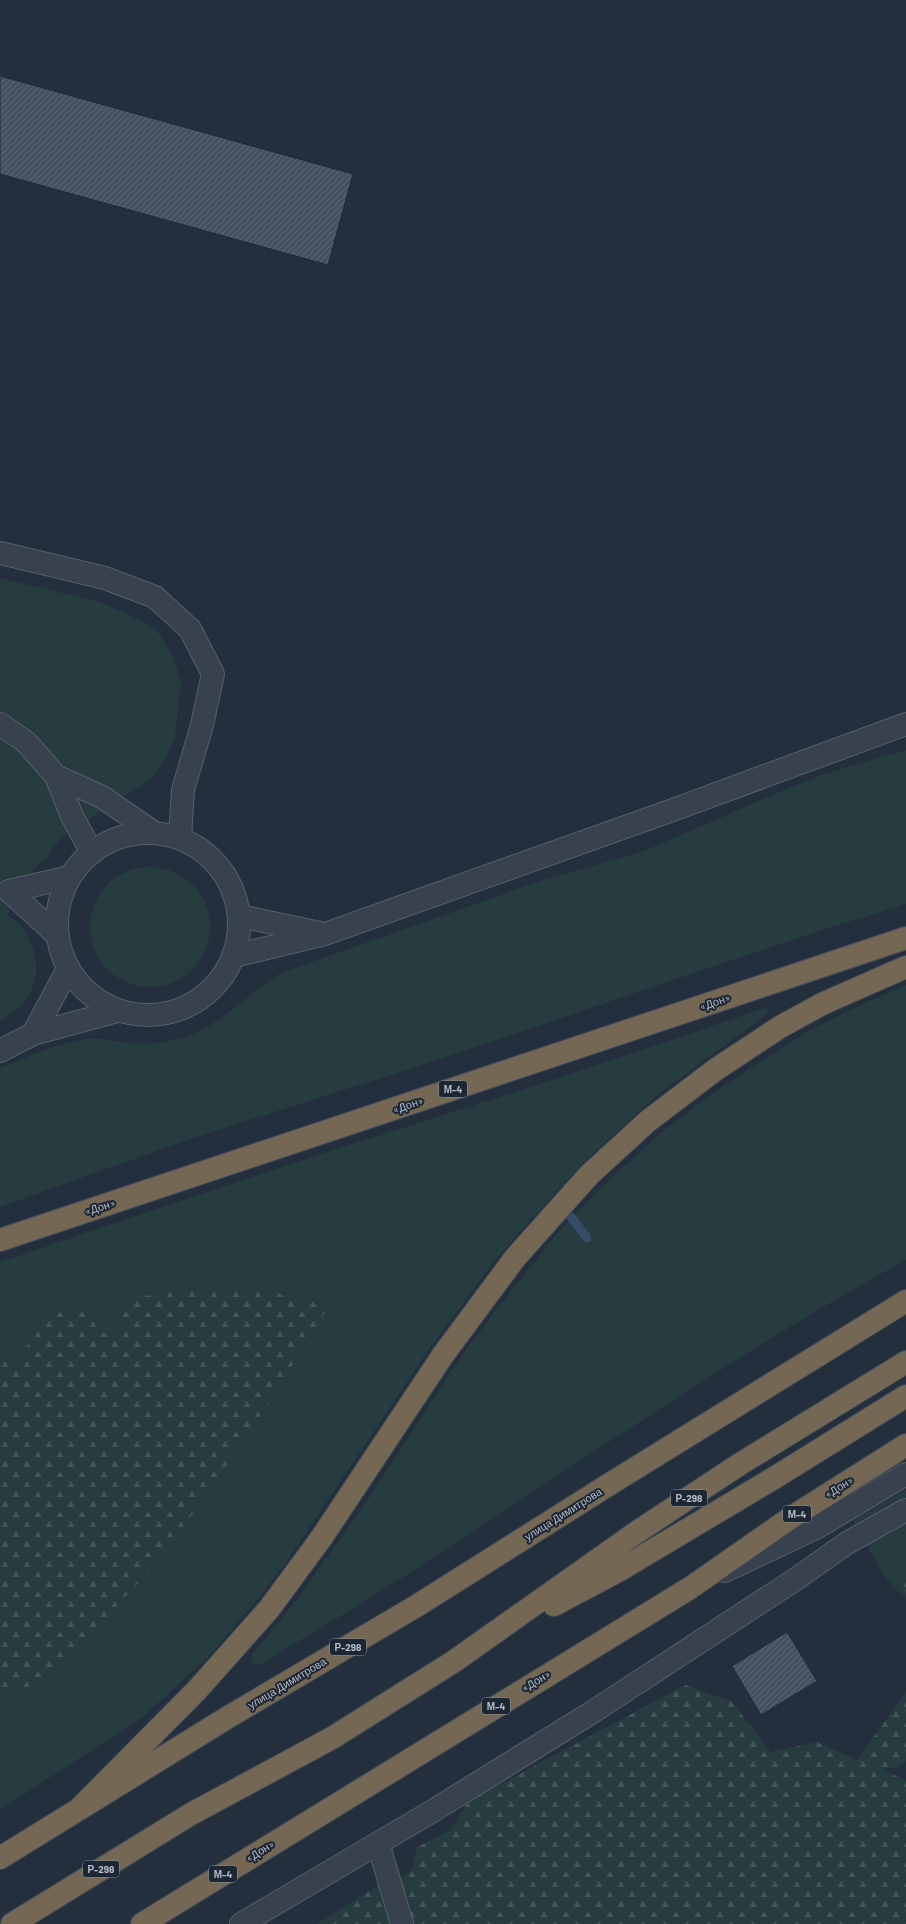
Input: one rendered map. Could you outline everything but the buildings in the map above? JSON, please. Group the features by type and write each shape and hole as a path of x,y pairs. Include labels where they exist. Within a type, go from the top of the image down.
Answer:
{"highway":[{"name":"«Дон»","path":"0,1240 906,938"},
{"path":"80,1808 197,1690 269,1609 322,1537 443,1354 515,1258 589,1175 654,1116 715,1070 774,1031 824,1003 906,967"},
{"name":"улица Димитрова","path":"0,1858 230,1716 418,1606 613,1482 906,1301"},
{"name":"Р-298","path":"12,1924 191,1814 332,1738 478,1644 637,1532 740,1464 906,1362"},
{"path":"478,1644 618,1571 774,1478 906,1396"},
{"name":"«Дон»","path":"142,1924 690,1588 792,1517 906,1445"}],"street":[{"path":"0,553 105,578 155,597 190,629 213,674 202,725 183,790 180,838"},
{"path":"0,724 26,742 56,776 72,816 92,853"},
{"path":"234,956 325,934 670,811 906,724"},
{"path":"56,776 102,797 153,832"},
{"path":"153,832 180,838 206,852 225,874 233,888 240,916 234,956 221,981 196,1003 172,1013 137,1016 118,1011 88,994 68,969 57,935 58,908 70,877 80,863 104,844 124,836 153,832"},
{"path":"5,890 70,877"},
{"path":"5,890 57,935"},
{"path":"240,916 325,934"},
{"path":"33,1034 68,969"},
{"path":"0,1051 33,1034 118,1011"},
{"path":"690,1588 816,1528 906,1474"},
{"path":"241,1924 378,1843 591,1713 796,1579 846,1543 906,1510"},
{"path":"378,1843 402,1924"}],"green space":[{"path":"0,578 99,602 126,613 156,629 172,655 181,681 175,738 164,761 150,780 60,838 48,856 33,869 7,915 20,925 29,938 33,948 36,968 32,988 27,997 16,1010 0,1021"},
{"path":"906,750 906,904 825,929 413,1068 190,1139 0,1207 0,1068 53,1047 86,1039 102,1039 144,1044 168,1041 191,1035 215,1022 281,973 540,881 644,851 824,774"},
{"path":"150,867 173,871 193,884 206,904 210,927 206,950 193,970 173,983 150,987 127,983 107,970 94,950 90,927 94,904 107,884 127,871"},
{"path":"906,985 906,1260 777,1335 714,1374 403,1577 259,1665 252,1663 251,1656 294,1603 361,1510 453,1368 496,1310 552,1240 597,1191 663,1131 717,1090 805,1033 854,1008"},
{"path":"768,1007 767,1014 655,1097 582,1164 496,1259 425,1355 288,1560 258,1599 211,1654 144,1716 0,1810 0,1262 321,1154 550,1081"},
{"path":"205,1288 255,1288 329,1306 268,1404 202,1501 154,1566 51,1676 0,1699 0,1361 22,1357 42,1314 84,1309 112,1342 126,1305 137,1297"},
{"path":"906,1490 906,1581 893,1587 880,1569 853,1520"},
{"path":"906,1581 906,1597 893,1587"},
{"path":"685,1685 731,1701 771,1752 817,1742 857,1760 906,1692 906,1761 899,1767 880,1769 906,1780 906,1924 317,1924 374,1888 411,1872 417,1847 449,1831 469,1801"}],"waterway":[{"path":"571,1217 587,1238"}]}
